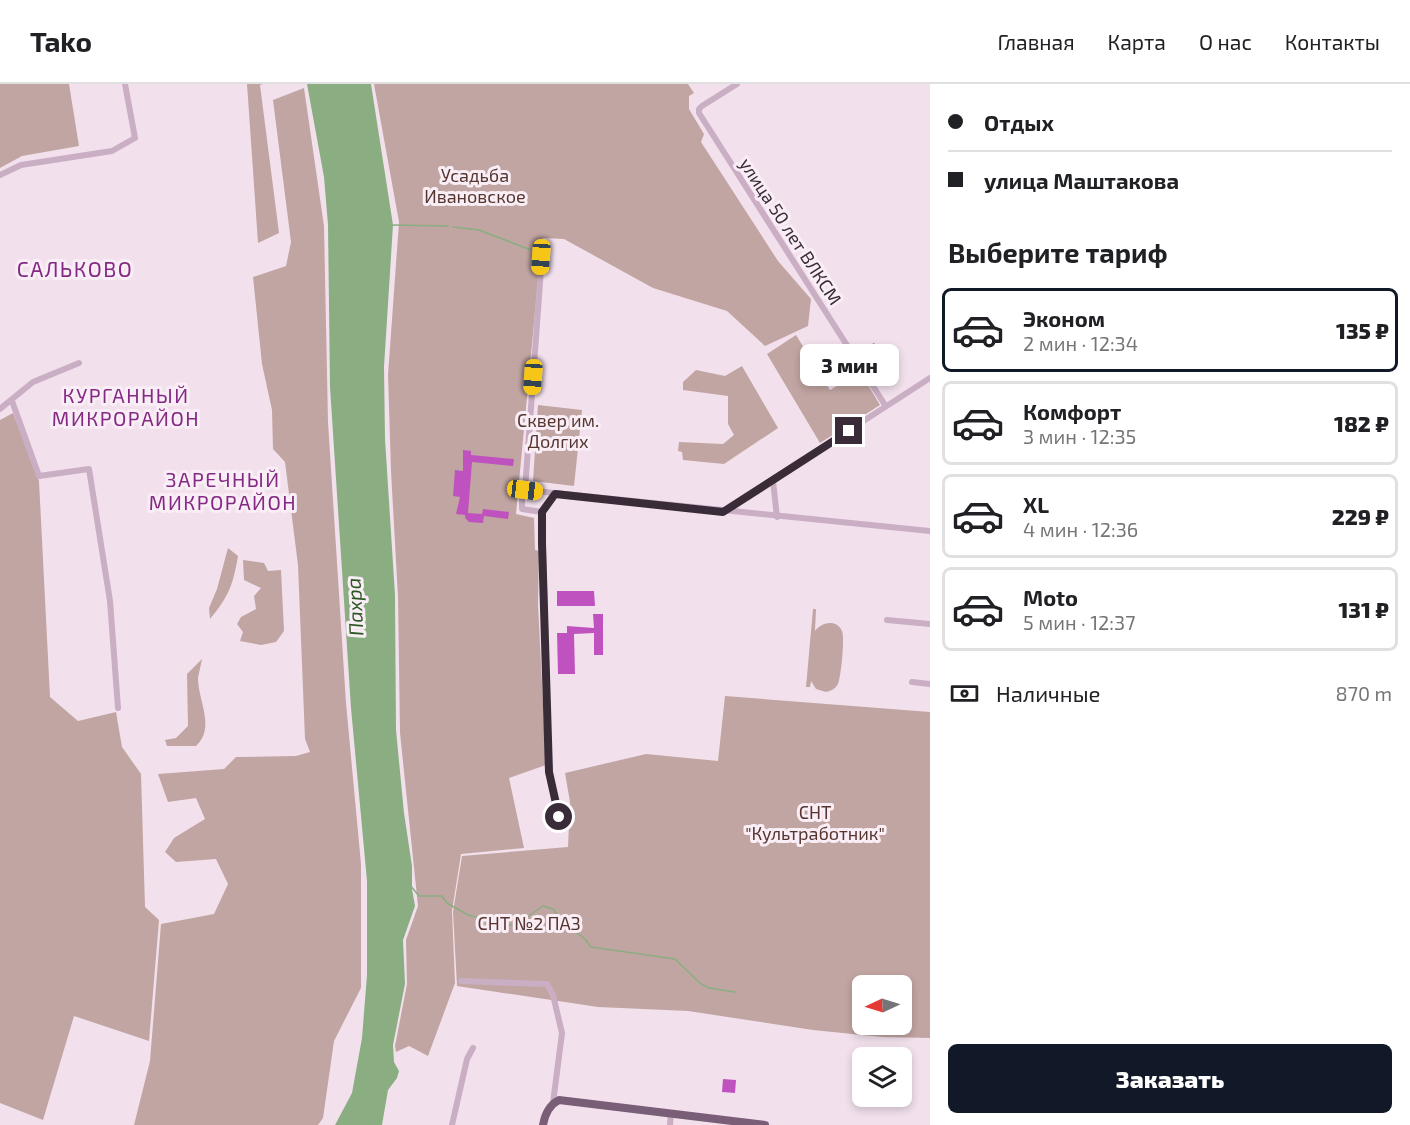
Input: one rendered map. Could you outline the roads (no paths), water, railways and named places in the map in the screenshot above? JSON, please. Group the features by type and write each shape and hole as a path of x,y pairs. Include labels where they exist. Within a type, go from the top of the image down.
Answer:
{"main road":[{"path":"543,1125 553,1103 567,1100 765,1125"}],"street":[{"path":"0,175 21,165 112,152 135,138 125,84"},
{"name":"улица 50 лет ВЛКСМ","path":"737,84 702,106 699,113 885,405"},
{"path":"542,255 525,490 522,493 522,509 542,512"},
{"path":"0,409 33,382 79,363"},
{"path":"723,512 930,378"},
{"path":"12,401 39,476 89,469 110,601 118,708"},
{"path":"772,481 777,517"},
{"path":"525,490 723,512 930,531"},
{"path":"555,494 542,512 549,772 559,817"},
{"path":"887,620 930,624"},
{"path":"912,682 930,684"},
{"path":"461,981 547,984 553,995 562,1033 553,1103"},
{"path":"452,1125 467,1059 473,1048"},
{"path":"670,1125 671,1113"}],"water":[{"name":"Пахра","path":"307,84 371,84 393,225 384,367 385,439 395,595 396,730 415,906 403,940 405,984 393,1045 394,1062 399,1071 388,1090 382,1125 335,1125 352,1093 362,1038 367,975 367,881 351,708 330,387 328,225 324,177"}],"waterway":[{"path":"393,225 448,226"},
{"path":"453,227 479,230 531,250"},
{"path":"410,885 419,896 442,896 447,903 468,915 510,925 517,924 543,906 553,909 564,923 585,939 591,947 675,959 701,984 709,988 735,992"}],"district":[{"name":"САЛЬКОВО","path":"75,268"},
{"name":"КУРГАННЫЙ МИКРОРАЙОН","path":"126,406"},
{"name":"ЗАРЕЧНЫЙ МИКРОРАЙОН","path":"223,490"}],"park label":[{"name":"Усадьба Ивановское","path":"475,185"},
{"name":"Сквер им. Долгих","path":"558,430"},
{"name":"СНТ \"Культработник\"","path":"815,822"},
{"name":"СНТ №2 ПАЗ","path":"529,923"}]}
